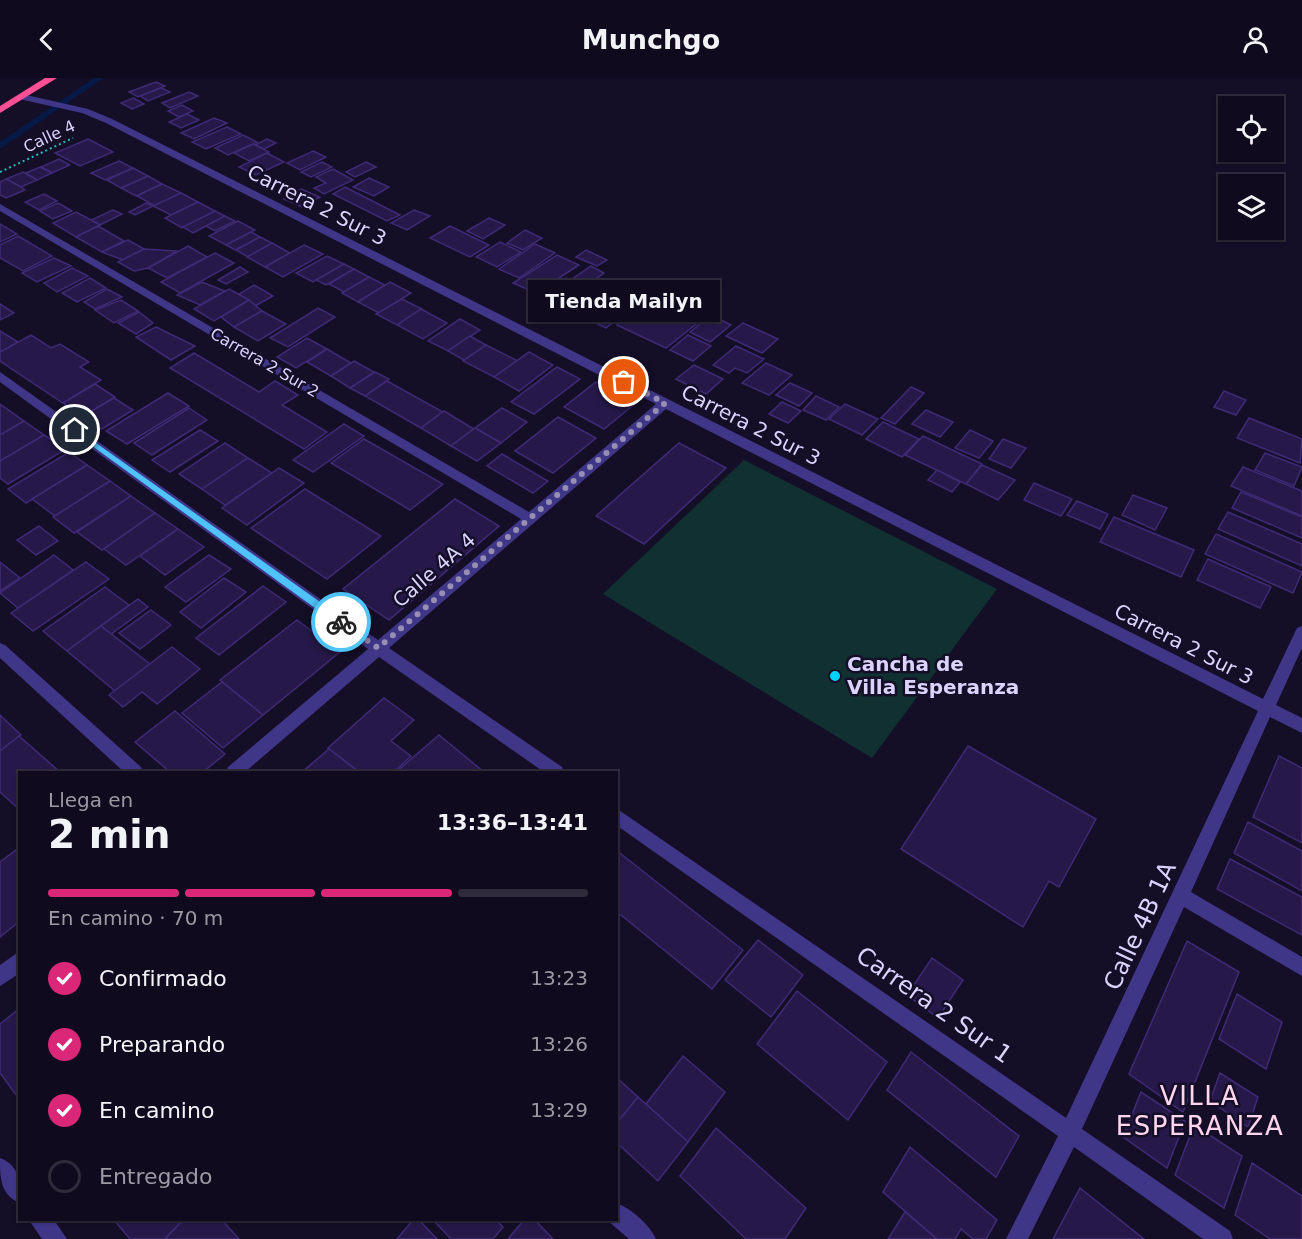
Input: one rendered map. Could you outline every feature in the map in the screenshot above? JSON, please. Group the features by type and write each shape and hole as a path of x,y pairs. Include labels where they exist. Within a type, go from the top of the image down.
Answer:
{"highway":[{"path":"0,110 52,78"}],"street":[{"name":"Carrera 2 Sur 3","path":"22,97 51,101 85,111 108,121 1302,726"},
{"name":"Carrera 2 Sur 2","path":"0,207 530,518"},
{"path":"0,376 378,648 555,771"},
{"name":"Calle 4A 4","path":"235,771 665,403"},
{"name":"Calle 4B 1A","path":"1017,1239 1071,1131 1302,632"},
{"path":"0,649 134,771"},
{"name":"Carrera 2 Sur 1","path":"618,816 1071,1131 1222,1239"},
{"path":"1181,896 1302,967"},
{"path":"0,977 18,962"},
{"path":"0,1168 18,1190"},
{"path":"618,1215 645,1239"},
{"path":"41,1221 56,1239"}],"path":[{"name":"Calle 4","path":"0,172 108,121"}],"green space":[{"name":"Cancha de Villa Esperanza","path":"744,460 997,589 872,758 603,594"}],"building":[{"path":"156,82 165,86 138,97 129,92"},
{"path":"161,88 170,92 148,101 140,96"},
{"path":"189,92 198,96 170,108 162,103"},
{"path":"133,98 144,104 132,109 121,103"},
{"path":"182,105 193,111 179,117 168,111"},
{"path":"187,114 199,120 181,128 169,122"},
{"path":"214,118 227,123 194,139 181,133"},
{"path":"227,127 241,134 206,149 192,142"},
{"path":"243,135 257,142 228,155 215,148"},
{"path":"88,139 113,152 80,166 55,153"},
{"path":"267,139 276,143 264,149 255,145"},
{"path":"253,144 269,152 249,161 234,153"},
{"path":"313,151 326,157 300,170 287,163"},
{"path":"267,153 284,162 256,175 239,167"},
{"path":"59,159 70,165 52,173 41,167"},
{"path":"119,161 133,168 105,180 91,173"},
{"path":"322,162 332,167 311,177 301,172"},
{"path":"366,162 376,167 355,177 346,172"},
{"path":"40,167 52,173 37,180 26,173"},
{"path":"133,168 148,176 121,188 107,180"},
{"path":"333,169 353,180 324,194 314,188 326,183 316,177"},
{"path":"23,172 37,180 21,187 6,179"},
{"path":"148,176 162,184 136,196 121,188"},
{"path":"369,178 389,187 374,196 353,187"},
{"path":"6,179 25,190 6,198 0,195 0,182"},
{"path":"162,184 181,193 155,206 137,196"},
{"path":"345,187 400,215 387,221 333,194"},
{"path":"301,189 320,197 302,207 284,199"},
{"path":"181,193 198,202 171,215 153,206"},
{"path":"44,194 57,201 39,210 25,202"},
{"path":"198,202 215,211 182,228 165,218"},
{"path":"58,203 72,211 53,219 40,211"},
{"path":"146,203 153,206 135,215 129,212"},
{"path":"113,210 122,214 100,225 91,220"},
{"path":"414,210 430,216 407,230 391,223"},
{"path":"215,211 225,216 193,233 183,227"},
{"path":"76,212 100,225 76,237 53,223"},
{"path":"225,216 235,221 215,231 206,226"},
{"path":"489,218 505,225 483,239 467,231"},
{"path":"238,221 255,230 226,245 209,236"},
{"path":"0,224 17,234 0,242"},
{"path":"98,226 124,241 102,252 76,237"},
{"path":"450,226 489,245 470,257 430,238"},
{"path":"525,230 542,238 523,250 507,243"},
{"path":"251,232 260,237 235,250 226,245"},
{"path":"18,236 52,256 23,271 0,258 0,245"},
{"path":"260,237 272,243 248,257 236,250"},
{"path":"128,240 144,249 123,260 102,252"},
{"path":"500,242 521,252 497,267 476,257"},
{"path":"272,243 290,253 265,267 247,257"},
{"path":"535,244 555,253 519,278 499,269"},
{"path":"304,245 323,254 283,277 265,267"},
{"path":"188,246 207,257 167,278 148,268"},
{"path":"144,249 177,251 148,268 134,271 118,262"},
{"path":"586,250 607,260 597,266 576,257"},
{"path":"215,253 234,263 180,293 161,282"},
{"path":"557,255 579,265 536,293 513,283"},
{"path":"327,256 344,264 313,282 296,273"},
{"path":"54,258 71,266 37,282 22,273"},
{"path":"344,264 354,269 326,285 316,280"},
{"path":"591,266 604,273 584,287 571,280"},
{"path":"240,267 248,272 226,284 218,280"},
{"path":"72,268 88,276 57,292 44,283"},
{"path":"354,269 369,277 344,292 329,284"},
{"path":"369,277 385,285 358,302 342,293"},
{"path":"90,278 106,288 77,302 62,293"},
{"path":"566,278 606,298 587,311 547,291"},
{"path":"616,279 625,283 611,294 602,289"},
{"path":"202,282 225,291 200,305 177,295"},
{"path":"390,282 411,293 379,313 358,302"},
{"path":"254,285 273,296 255,306 239,294"},
{"path":"633,287 643,291 628,302 618,298"},
{"path":"107,289 122,297 95,309 84,302"},
{"path":"229,289 249,300 214,321 194,309"},
{"path":"612,297 634,307 606,328 584,318"},
{"path":"402,299 422,309 397,325 376,314"},
{"path":"651,299 672,309 661,317 639,308"},
{"path":"121,300 138,311 114,323 95,310"},
{"path":"249,300 262,311 234,327 221,317"},
{"path":"0,304 14,313 0,320"},
{"path":"318,308 335,317 288,347 270,338"},
{"path":"421,309 447,323 423,339 397,325"},
{"path":"636,310 660,322 676,310 700,321 666,348 617,325"},
{"path":"262,311 286,324 258,341 234,327"},
{"path":"139,312 153,323 136,334 118,323"},
{"path":"711,315 731,325 710,342 690,332"},
{"path":"460,319 480,330 448,351 428,341"},
{"path":"743,323 778,339 762,353 726,336"},
{"path":"156,327 195,346 171,360 136,337"},
{"path":"0,331 18,342 0,352"},
{"path":"31,335 51,348 60,344 89,362 80,367 101,380 63,403 0,361 0,352"},
{"path":"688,335 711,346 693,361 670,350"},
{"path":"470,336 486,345 464,360 448,351"},
{"path":"307,338 327,349 296,368 277,357"},
{"path":"486,345 518,361 494,377 463,361"},
{"path":"736,346 764,359 747,373 735,368 729,373 713,365"},
{"path":"327,349 351,363 331,376 307,362"},
{"path":"529,352 553,365 519,391 494,377"},
{"path":"194,353 259,392 275,381 298,395 282,405 327,432 304,449 170,368"},
{"path":"354,361 374,372 350,388 331,376"},
{"path":"766,363 792,375 769,395 742,383"},
{"path":"694,365 723,379 706,394 676,379"},
{"path":"557,367 580,379 534,414 511,402"},
{"path":"375,372 389,379 365,396 350,388"},
{"path":"387,381 443,412 421,428 365,396"},
{"path":"596,382 636,403 604,429 564,407"},
{"path":"790,383 812,393 799,406 776,395"},
{"path":"95,384 115,397 83,416 63,403"},
{"path":"911,387 924,393 895,424 881,418"},
{"path":"1224,391 1246,400 1236,415 1214,407"},
{"path":"168,393 189,406 127,444 106,431"},
{"path":"816,396 839,407 826,420 803,410"},
{"path":"114,398 133,410 102,429 83,416"},
{"path":"782,402 801,411 788,423 769,414"},
{"path":"0,404 24,421 0,435"},
{"path":"845,404 878,419 862,435 829,419"},
{"path":"189,408 207,420 152,455 134,443"},
{"path":"502,408 527,422 501,443 475,428"},
{"path":"926,410 953,422 940,437 912,424"},
{"path":"444,411 474,429 451,446 421,428"},
{"path":"558,417 596,438 553,473 515,451"},
{"path":"1249,418 1302,439 1300,463 1237,438"},
{"path":"24,421 44,435 0,461 0,435"},
{"path":"883,422 919,439 902,457 866,439"},
{"path":"344,424 364,436 313,472 293,460"},
{"path":"475,428 501,443 477,461 451,446"},
{"path":"200,430 218,441 170,472 152,460"},
{"path":"970,430 993,441 979,458 955,448"},
{"path":"44,435 66,449 8,484 0,478 0,461"},
{"path":"923,436 982,464 966,484 905,455"},
{"path":"364,439 443,484 410,510 331,463"},
{"path":"1003,439 1026,448 1011,468 989,459"},
{"path":"225,443 248,458 202,489 179,474"},
{"path":"679,443 726,468 644,544 596,516"},
{"path":"69,452 87,465 26,503 8,489"},
{"path":"1265,453 1302,467 1294,486 1255,470"},
{"path":"502,454 548,481 533,493 487,466"},
{"path":"248,458 272,473 225,505 202,489"},
{"path":"87,465 110,481 55,516 32,499"},
{"path":"982,465 1015,480 998,500 966,484"},
{"path":"1243,467 1302,491 1302,516 1231,486"},
{"path":"279,468 304,483 247,525 222,508"},
{"path":"937,470 960,482 952,492 928,480"},
{"path":"110,481 131,496 74,533 53,517"},
{"path":"1034,483 1072,499 1061,516 1024,500"},
{"path":"305,489 381,536 327,579 251,528"},
{"path":"1241,492 1302,517 1302,538 1232,508"},
{"path":"1133,495 1167,508 1155,530 1122,515"},
{"path":"131,496 155,513 102,550 77,532"},
{"path":"455,499 499,526 389,620 343,589"},
{"path":"1077,501 1108,514 1100,529 1067,515"},
{"path":"1228,512 1302,544 1302,566 1218,529"},
{"path":"155,513 178,529 126,565 104,549"},
{"path":"1114,517 1194,550 1181,577 1100,542"},
{"path":"39,526 58,541 36,555 17,540"},
{"path":"178,529 204,547 165,575 140,556"},
{"path":"1216,534 1302,572 1293,593 1205,554"},
{"path":"54,555 73,570 18,608 0,593"},
{"path":"209,555 231,569 186,602 165,587"},
{"path":"1208,559 1271,587 1260,608 1197,580"},
{"path":"0,562 20,578 0,591"},
{"path":"86,562 109,579 33,631 11,613"},
{"path":"224,578 246,592 201,628 180,612"},
{"path":"263,586 286,602 219,655 196,638"},
{"path":"105,587 129,605 67,651 43,631"},
{"path":"138,599 148,607 111,634 101,626"},
{"path":"151,610 171,625 140,649 119,633"},
{"path":"297,620 340,652 263,715 220,680"},
{"path":"101,626 150,664 115,691 67,651"},
{"path":"172,647 200,669 157,704 142,692 123,707 109,695"},
{"path":"222,682 263,715 223,748 182,713"},
{"path":"384,698 414,720 391,741 411,756 395,771 358,771 328,748"},
{"path":"175,711 225,754 204,771 169,771 135,742"},
{"path":"0,715 21,735 0,751"},
{"path":"439,735 483,771 397,771"},
{"path":"19,736 59,771 18,771 18,808 0,792 0,751"},
{"path":"968,746 1096,819 1059,887 1049,881 1023,927 901,849"},
{"path":"329,749 358,771 303,771"},
{"path":"1279,756 1302,768 1302,843 1253,817"},
{"path":"1248,822 1302,851 1302,891 1234,853"},
{"path":"18,848 18,923 0,937 0,862"},
{"path":"618,852 743,950 712,989 618,913"},
{"path":"1230,859 1302,897 1302,935 1217,889"},
{"path":"758,940 803,975 771,1017 725,980"},
{"path":"1187,941 1239,972 1183,1112 1129,1074"},
{"path":"932,958 963,980 938,1018 907,995"},
{"path":"797,991 887,1062 848,1120 757,1044"},
{"path":"1237,994 1282,1022 1266,1069 1219,1039"},
{"path":"18,1010 18,1097 0,1073 0,1024"},
{"path":"911,1052 1019,1136 996,1177 887,1090"},
{"path":"683,1056 725,1092 688,1142 646,1104"},
{"path":"1220,1073 1258,1097 1248,1127 1210,1101"},
{"path":"618,1079 638,1097 618,1122"},
{"path":"1141,1092 1185,1121 1167,1168 1123,1137"},
{"path":"638,1097 688,1142 658,1181 618,1144 618,1122"},
{"path":"1194,1125 1242,1156 1224,1208 1175,1175"},
{"path":"716,1128 806,1208 785,1239 746,1239 680,1176"},
{"path":"910,1147 997,1220 986,1239 973,1239 961,1229 955,1239 937,1239 883,1192"},
{"path":"1252,1163 1302,1196 1302,1239 1270,1239 1235,1215"},
{"path":"1080,1188 1144,1239 1053,1239"},
{"path":"905,1212 937,1239 888,1239"},
{"path":"115,1221 182,1221 165,1239 130,1239"},
{"path":"182,1221 223,1221 239,1239 165,1239"},
{"path":"412,1221 420,1221 437,1239 397,1239"},
{"path":"434,1221 497,1221 503,1227 493,1239 451,1239"},
{"path":"523,1221 536,1221 553,1239 508,1239"}],"waterway":[{"path":"0,146 100,78"}],"way so far":[{"path":"341,622 378,648 665,403 624,382"}],"place":[{"name":"Tienda Mailyn","path":"624,382"},
{"name":"Cancha de Villa Esperanza","path":"835,676"}],"district":[{"name":"VILLA ESPERANZA","path":"1200,1111"}],"route":[{"path":"75,430 341,622"}]}
